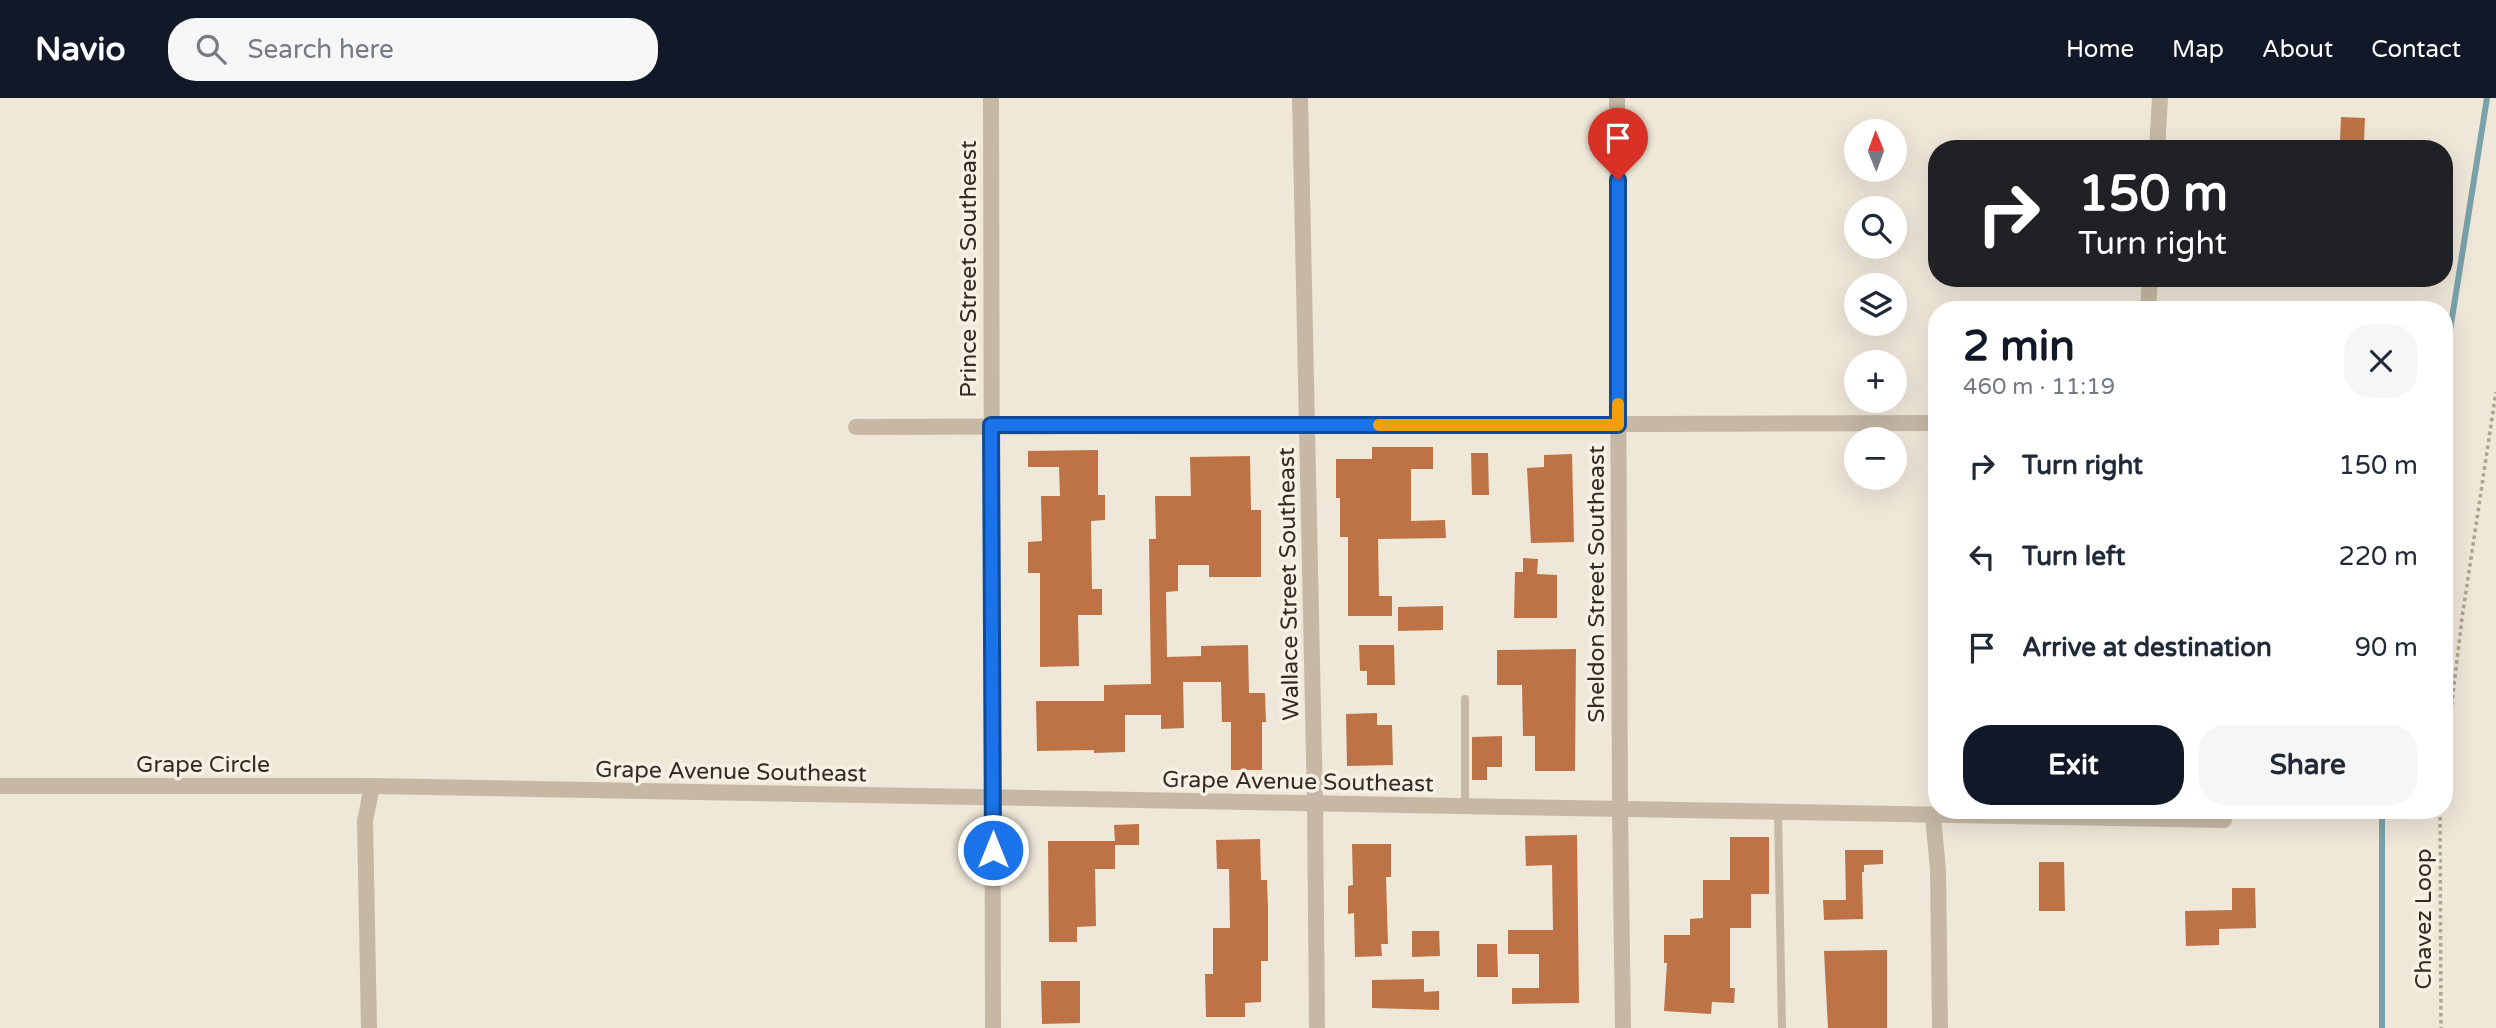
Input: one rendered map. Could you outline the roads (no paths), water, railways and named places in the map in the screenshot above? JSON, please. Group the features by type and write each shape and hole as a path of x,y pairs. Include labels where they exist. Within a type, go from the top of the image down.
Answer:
{"street":[{"name":"Prince Street Southeast","path":"991,98 993,1028"},
{"name":"Wallace Street Southeast","path":"1300,98 1315,803 1317,1028"},
{"name":"Sheldon Street Southeast","path":"1617,98 1623,1028"},
{"path":"2158,140 2160,98"},
{"path":"856,427 1928,423"},
{"name":"Grape Circle","path":"0,786 372,786"},
{"path":"369,1028 365,821 372,786"},
{"name":"Grape Avenue Southeast","path":"372,786 1928,816"},
{"path":"1933,819 1938,870 1940,1028"},
{"name":"Grape Avenue Southeast","path":"2204,819 2224,820"}],"lane":[{"path":"1465,699 1465,806"},
{"path":"1778,813 1782,1028"}],"waterway":[{"path":"2453,312 2487,98"},
{"path":"2382,819 2382,1028"}]}
